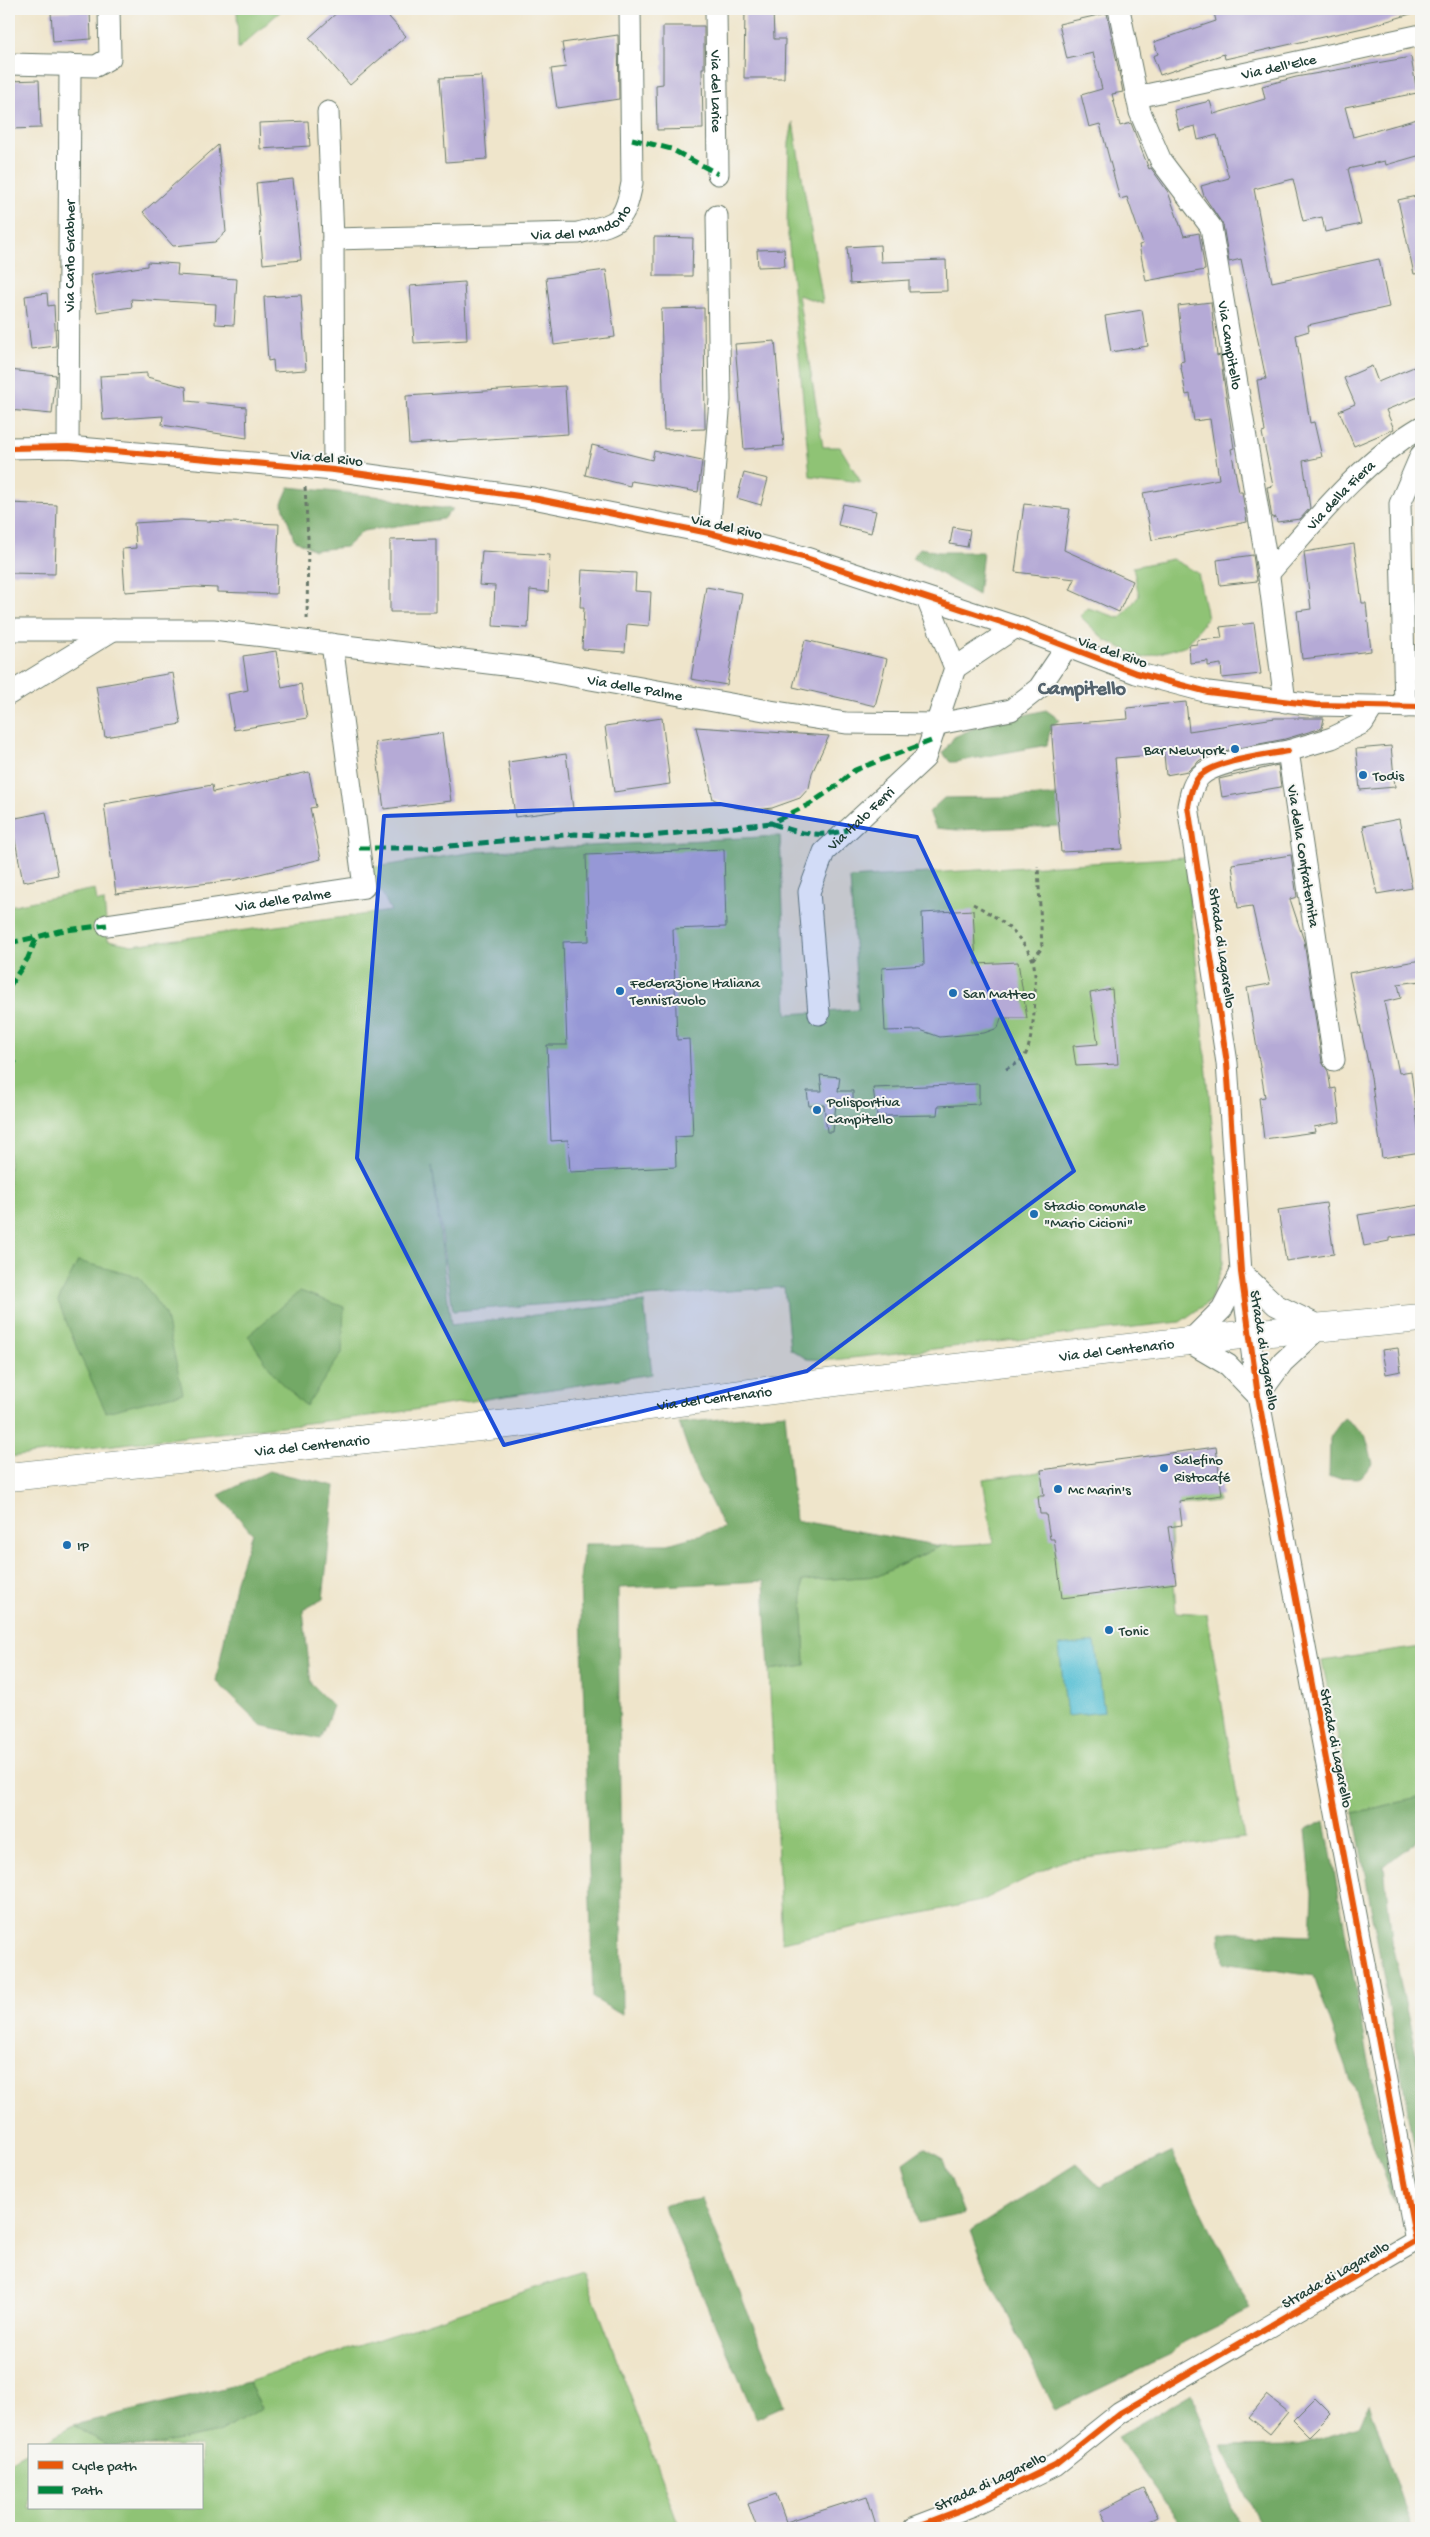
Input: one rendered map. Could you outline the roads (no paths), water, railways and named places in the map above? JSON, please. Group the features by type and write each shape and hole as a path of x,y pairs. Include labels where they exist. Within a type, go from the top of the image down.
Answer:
{"street":[{"path":"9,64 96,66 110,58 109,9"},
{"name":"Via del Mandorlo","path":"332,239 578,233 614,224 628,209 632,182 630,9"},
{"name":"Via del Larice","path":"716,9 718,174"},
{"name":"Via Campitello","path":"1119,9 1140,112 1161,161 1211,227 1269,573 1285,702"},
{"name":"Via dell'Elce","path":"1137,97 1421,35"},
{"name":"Via Carlo Grabher","path":"68,447 70,65"},
{"path":"328,112 332,239 334,470"},
{"name":"Via del Rivo","path":"709,533 720,400 717,216"},
{"name":"Via della Fiera","path":"1269,573 1342,492 1394,443 1421,427"},
{"path":"9,441 32,448"},
{"name":"Via del Rivo","path":"9,448 68,447 334,470 533,498 709,533 803,557 1016,628 1136,673 1208,692 1285,702 1373,707 1413,707"},
{"path":"1413,707 1400,504 1421,455"},
{"path":"927,599 955,668 938,724"},
{"path":"955,668 1016,628"},
{"name":"Via delle Palme","path":"9,630 213,630 529,668 764,710 846,722 938,724 1011,710 1039,688 1066,648"},
{"path":"9,694 113,630"},
{"name":"Via delle Palme","path":"107,926 364,887 332,644"},
{"path":"1288,751 1332,738 1363,723 1373,707"},
{"name":"Via Italo Ferri","path":"819,1014 809,892 824,852 925,758 938,724"},
{"name":"Via della Confraternita","path":"1288,751 1334,1060"},
{"name":"Strada di Lagarello","path":"913,2528 971,2506 1055,2465 1120,2413 1416,2241 1258,1396 1241,1272 1227,1063 1188,806 1192,790 1200,777 1213,767 1288,751"},
{"name":"Strada di Lagarello","path":"1241,1272 1276,1305 1321,1327 1283,1362 1258,1396"},
{"name":"Strada di Lagarello","path":"1241,1272 1222,1309 1189,1342 1228,1365 1258,1396"},
{"name":"Via del Centenario","path":"9,1477 517,1423 851,1380 1249,1334 1421,1318"}],"water":[{"path":"1095,1642 1104,1712 1067,1716 1059,1646"}],"place":[{"name":"Bar Newyork","path":"1235,749"},
{"name":"Todis","path":"1363,775"},
{"name":"Federazione Italiana TennisTavolo","path":"620,991"},
{"name":"San Matteo","path":"953,993"},
{"name":"Polisportiva Campitello","path":"817,1110"},
{"name":"Stadio comunale \"Mario Cicioni\"","path":"1034,1214"},
{"name":"Salefino Ristocafé","path":"1164,1468"},
{"name":"Mc Marin's","path":"1058,1489"},
{"name":"IP","path":"67,1545"},
{"name":"Tonic","path":"1109,1630"}],"district":[{"name":"Campitello","path":"1082,687"}]}
